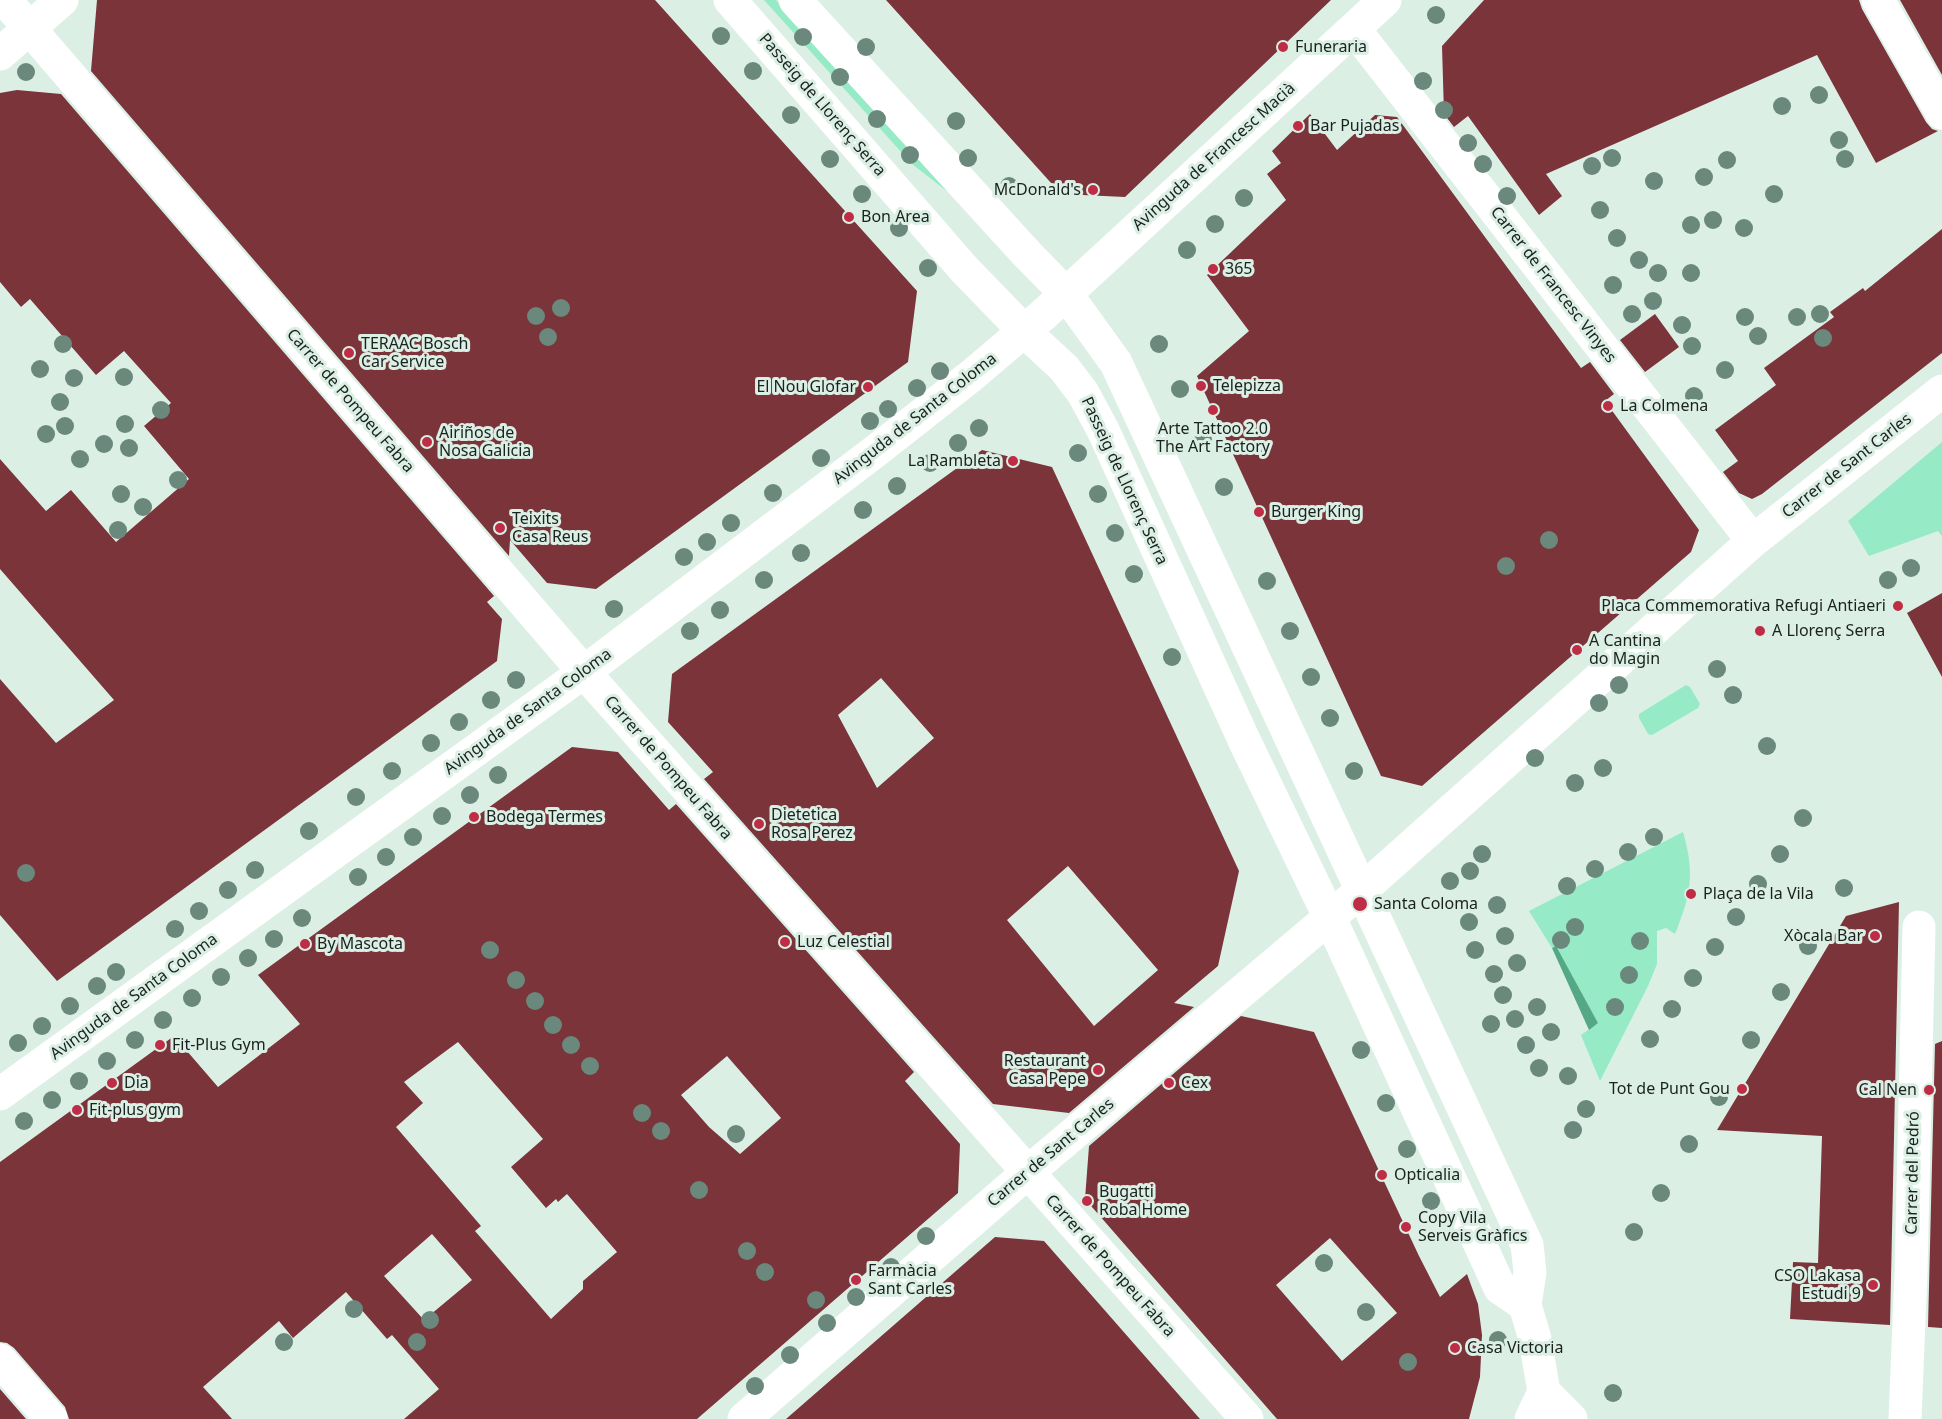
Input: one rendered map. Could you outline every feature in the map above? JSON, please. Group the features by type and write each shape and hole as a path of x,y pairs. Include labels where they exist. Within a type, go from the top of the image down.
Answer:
{"street":[{"name":"Carrer de Pompeu Fabra","path":"5,0 584,672 1246,1419"},
{"path":"0,54 62,0"},
{"name":"Passeig de Llorenç Serra","path":"730,0 964,268 1045,314 1100,339 1116,363 1362,890"},
{"name":"Passeig de Llorenç Serra","path":"795,0 1019,246 1064,368 1083,393 1103,430 1244,740 1329,916"},
{"name":"Avinguda de Francesc Macià","path":"1045,314 1385,0"},
{"path":"1878,0 1942,113"},
{"name":"Carrer de Francesc Vinyes","path":"1354,29 1753,541"},
{"name":"Avinguda de Santa Coloma","path":"0,1094 584,672 873,453 1045,314"},
{"name":"Carrer de Sant Carles","path":"1753,541 1942,391"},
{"path":"1571,1419 1538,1405 1535,1339 1525,1305 1530,1272 1527,1245 1362,890 1753,541"},
{"name":"Carrer de Sant Carles","path":"744,1419 1027,1173 1362,890"},
{"path":"1329,916 1500,1288 1525,1305"},
{"name":"Carrer del Pedró","path":"1905,1419 1911,1272 1919,927"},
{"path":"0,1360 51,1419"}],"shaded area":[{"path":"764,0 776,0 948,192 912,164"},
{"path":"1942,442 1942,536 1938,531 1869,556 1848,521"},
{"path":"1686,685 1690,687 1700,704 1698,708 1652,735 1648,734 1639,714"},
{"path":"1683,832 1690,872 1685,907 1675,934 1666,928 1657,931 1657,964 1600,1081 1581,1035 1598,1023 1555,946 1552,948 1529,911"},
{"path":"1556,946 1598,1023 1589,1030 1552,948"}],"building":[{"path":"97,0 655,0 917,291 908,362 596,589 547,583 510,540 509,556 91,71"},
{"path":"886,0 1331,0 1125,197 1061,194"},
{"path":"1484,0 1859,0 1926,122 1932,129 1938,131 1876,163 1817,55 1546,174 1562,196 1539,215 1468,116 1454,127 1444,114 1442,46"},
{"path":"1900,0 1942,0 1942,75"},
{"path":"17,90 61,94 494,596 487,602 502,619 497,661 57,981 0,915 0,679 56,743 114,700 0,569 0,459 46,511 71,490 116,542 189,479 144,426 171,403 124,351 96,375 30,299 21,307 0,282 0,93"},
{"path":"1310,114 1337,150 1375,115 1397,117 1581,368 1590,362 1614,394 1605,401 1699,530 1691,552 1422,786 1381,776 1197,376 1249,331 1207,275 1286,200 1267,174 1281,163 1272,151"},
{"path":"1942,229 1942,353 1762,494 1752,499 1739,493 1723,472 1738,461 1715,430 1776,385 1764,368 1834,317 1830,312 1863,288 1865,291"},
{"path":"1655,314 1679,347 1645,372 1620,340"},
{"path":"982,450 1052,467 1239,871 1218,966 1174,1003 1194,1007 1069,1113 993,1104 704,779 713,772 668,722 672,674","holes":["881,678 934,738 877,788 838,715","1068,866 1158,970 1094,1026 1007,920"]},
{"path":"1942,593 1942,677 1907,613"},
{"path":"572,747 618,752 669,810 676,804 914,1072 905,1081 960,1144 958,1193 697,1419 404,1419 439,1389 392,1335 387,1339 346,1292 293,1338 279,1321 203,1387 232,1419 69,1419 65,1407 14,1348 7,1343 0,1342 0,1162 174,1036 218,1087 300,1024 258,975","holes":["458,1042 543,1139 511,1167 546,1208 556,1199 558,1202 567,1194 617,1252 583,1281 583,1289 551,1319 475,1231 481,1226 396,1127 423,1103 404,1082","727,1056 781,1118 740,1154 709,1127 681,1095","432,1234 472,1280 424,1320 384,1276"]},
{"path":"1899,902 1890,1325 1790,1319 1793,1262 1818,1263 1822,1136 1717,1130 1846,916"},
{"path":"1241,1016 1314,1032 1440,1297 1467,1274 1478,1304 1482,1335 1480,1377 1469,1419 1277,1419 1085,1199 1089,1146","holes":["1330,1238 1397,1313 1342,1361 1276,1285"]},
{"path":"1942,1041 1942,1328 1928,1327 1935,1044"},
{"path":"995,1237 1044,1241 1200,1419 786,1419"},
{"path":"0,1389 26,1419 0,1419"}],"place":[{"name":"Funeraria","path":"1283,47"},
{"name":"Bar Pujadas","path":"1298,126"},
{"name":"McDonald's","path":"1093,190"},
{"name":"Bon Area","path":"849,217"},
{"name":"365","path":"1213,269"},
{"name":"TERAAC Bosch Car Service","path":"349,353"},
{"name":"Telepizza","path":"1201,386"},
{"name":"El Nou Glofar","path":"868,387"},
{"name":"La Colmena","path":"1608,406"},
{"name":"Arte Tattoo 2.0 The Art Factory","path":"1213,410"},
{"name":"Airiños de Nosa Galicia","path":"427,442"},
{"name":"La Rambleta","path":"1013,461"},
{"name":"Burger King","path":"1259,512"},
{"name":"Teixits Casa Reus","path":"500,528"},
{"name":"Placa Commemorativa Refugi Antiaeri","path":"1898,606"},
{"name":"A Llorenç Serra","path":"1760,631"},
{"name":"A Cantina do Magin","path":"1577,650"},
{"name":"Bodega Termes","path":"474,817"},
{"name":"Dietetica Rosa Perez","path":"759,824"},
{"name":"Plaça de la Vila","path":"1691,894"},
{"name":"Santa Coloma","path":"1360,904"},
{"name":"Xòcala Bar","path":"1875,936"},
{"name":"Luz Celestial","path":"785,942"},
{"name":"By Mascota","path":"305,944"},
{"name":"Fit-Plus Gym","path":"160,1045"},
{"name":"Restaurant Casa Pepe","path":"1098,1070"},
{"name":"Dia","path":"112,1083"},
{"name":"Cex","path":"1169,1083"},
{"name":"Tot de Punt Gou","path":"1742,1089"},
{"name":"Cal Nen","path":"1929,1090"},
{"name":"Fit-plus gym","path":"77,1110"},
{"name":"Opticalia","path":"1382,1175"},
{"name":"Bugatti Roba Home","path":"1087,1201"},
{"name":"Copy Vila Serveis Gràfics","path":"1406,1227"},
{"name":"Farmàcia Sant Carles","path":"856,1280"},
{"name":"CSO Lakasa Estudi 9","path":"1873,1285"},
{"name":"Casa Victoria","path":"1455,1348"}]}
